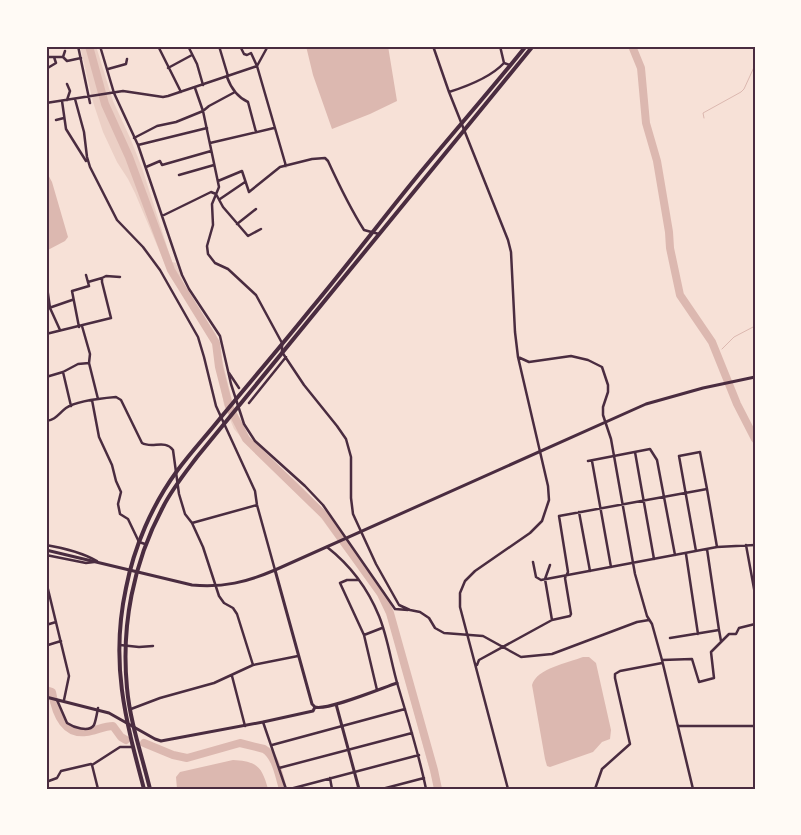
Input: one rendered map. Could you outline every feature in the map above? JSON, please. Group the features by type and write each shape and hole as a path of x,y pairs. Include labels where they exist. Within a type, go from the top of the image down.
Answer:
{"highway":[{"path":"144,789 126,722 121,690 120,645 124,601 130,570 139,542 157,504 176,472 526,46"},
{"path":"150,789 134,727 127,689 127,616 137,572 146,544 163,506 178,483 221,427 533,46"}],"street":[{"path":"78,46 90,103"},
{"path":"108,46 100,47 108,69 113,93 138,145 186,283 220,336 235,401 244,424 255,441 323,505 395,609 400,611 410,610"},
{"path":"158,46 181,92"},
{"path":"188,46 197,64 203,86"},
{"path":"219,46 228,77 235,92 239,97 248,102 256,132"},
{"path":"240,46 244,54 251,53 257,66 286,166"},
{"path":"46,103 126,92 163,97 203,86 257,66 268,46"},
{"path":"433,46 511,252 518,357 548,486 549,500 542,521 530,532 475,571 465,581 460,593 460,607 508,789"},
{"path":"500,46 504,63"},
{"path":"63,57 65,51"},
{"path":"168,68 192,56"},
{"path":"46,57 63,57 67,61 81,58"},
{"path":"46,70 56,63 54,57"},
{"path":"108,69 126,64 127,59"},
{"path":"449,92 460,89 498,70 504,63"},
{"path":"504,63 516,67"},
{"path":"67,84 70,92 68,100"},
{"path":"195,88 203,111 219,187 212,204 213,225 207,246 208,254 212,260 228,269 256,296 282,343 282,352 316,402 337,426 346,440 351,457 353,514 360,532 399,605 426,615 435,628 444,633 483,636 521,656 552,654 637,622 649,620"},
{"path":"134,138 158,126 176,122 203,111 235,92"},
{"path":"75,99 84,132 90,166"},
{"path":"62,101 66,129 90,166 117,220 143,247 160,270 198,337 216,406 232,439 241,464 253,484 257,505 312,704 319,708 336,704 397,683"},
{"path":"56,120 64,118"},
{"path":"138,145 207,128"},
{"path":"210,142 274,128"},
{"path":"146,167 160,161 162,165 212,151"},
{"path":"218,181 242,171 249,192 280,167 312,159 327,159 359,223 364,230 380,234"},
{"path":"179,176 214,165"},
{"path":"220,199 245,182"},
{"path":"162,216 211,192 216,194 223,208 248,236 262,229"},
{"path":"237,224 256,209"},
{"path":"86,275 89,286 72,291 72,300 90,354 89,363 98,399"},
{"path":"88,282 106,276 120,277"},
{"path":"46,334 111,318 102,278"},
{"path":"47,287 50,308 60,330"},
{"path":"46,309 72,300"},
{"path":"518,357 529,362 571,356 588,360 602,367 608,385 608,392 603,407 605,421 611,439 635,574 662,661 693,789"},
{"path":"249,403 286,357"},
{"path":"46,376 62,372 78,364 89,363"},
{"path":"62,372 71,406"},
{"path":"228,372 239,388"},
{"path":"46,550 192,585 216,586 243,583 346,539 605,421 663,398 755,377"},
{"path":"46,421 54,419 71,406 116,396 119,398 142,443 150,446 165,444 170,446 173,450 185,514 192,523 204,547 219,596 237,614 254,665"},
{"path":"92,400 99,437 112,465 121,492 118,504 120,514 128,519 139,542 146,544"},
{"path":"611,567 590,461 650,449 657,460 675,555"},
{"path":"635,452 654,559"},
{"path":"696,551 679,456 700,452 717,547"},
{"path":"476,667 480,660 504,646 552,620 570,616 565,578 568,572 559,516 707,489"},
{"path":"192,523 257,505"},
{"path":"579,512 590,570"},
{"path":"46,545 87,555 98,562"},
{"path":"746,545 755,594"},
{"path":"534,562 536,577 541,580 717,547 755,545"},
{"path":"327,547 347,565 370,595 380,617 397,683 419,755 426,789"},
{"path":"708,549 722,642"},
{"path":"686,553 698,634"},
{"path":"46,555 86,563 98,562"},
{"path":"550,565 545,579 552,620"},
{"path":"358,580 347,580 340,583 364,635 378,690"},
{"path":"46,581 69,676 64,700"},
{"path":"46,605 51,603"},
{"path":"46,625 56,622"},
{"path":"595,789 602,769 630,744 615,674 620,671 662,661 692,660 699,682 714,678 711,652 729,634 736,634 739,628 755,624"},
{"path":"364,635 382,628"},
{"path":"670,638 719,630"},
{"path":"48,645 61,641"},
{"path":"120,645 153,646"},
{"path":"130,708 214,683 254,665 298,656"},
{"path":"232,676 244,726"},
{"path":"52,697 98,708 161,741 313,711 315,707"},
{"path":"52,697 67,723 82,728 94,726 98,708"},
{"path":"336,704 360,789"},
{"path":"272,746 405,709"},
{"path":"263,722 288,789 419,755"},
{"path":"678,726 755,726"},
{"path":"280,768 412,732"},
{"path":"46,782 57,778 61,771 92,764 120,747 133,747"},
{"path":"92,764 98,789"},
{"path":"330,778 332,789"},
{"path":"382,789 424,778"}],"shaded area":[{"path":"80,46 96,46 113,101 142,168 172,262 176,263 185,287 216,334 237,418 257,447 298,483 322,508 388,601 431,749 440,789 435,789 394,639 380,599 311,504 253,451 234,429 224,405 212,339 170,276 135,193 117,162 103,132 93,102"},
{"path":"306,46 388,46 397,101 332,129 313,75"},
{"path":"46,171 52,182 68,237 65,241 46,251"},
{"path":"583,657 589,657 596,663 611,730 610,739 602,742 593,752 550,767 547,766 545,759 532,685 535,679 546,670"},
{"path":"233,760 248,762 261,770 268,789 177,789 176,777 180,772"}],"waterway":[{"path":"89,46 105,104 129,157 171,270 216,343 219,367 229,406 246,439 325,516 381,594 390,613 438,789"},
{"path":"632,46 641,68 646,123 657,161 670,248 680,295 712,342 737,404 755,439"},
{"path":"704,118 703,113 744,89 755,65"},
{"path":"722,349 734,337 755,326"},
{"path":"46,690 52,692 61,720 71,730 86,732 113,726 121,737 126,740"},
{"path":"144,743 173,755 187,758 240,743 264,749 274,761 283,789"}]}
